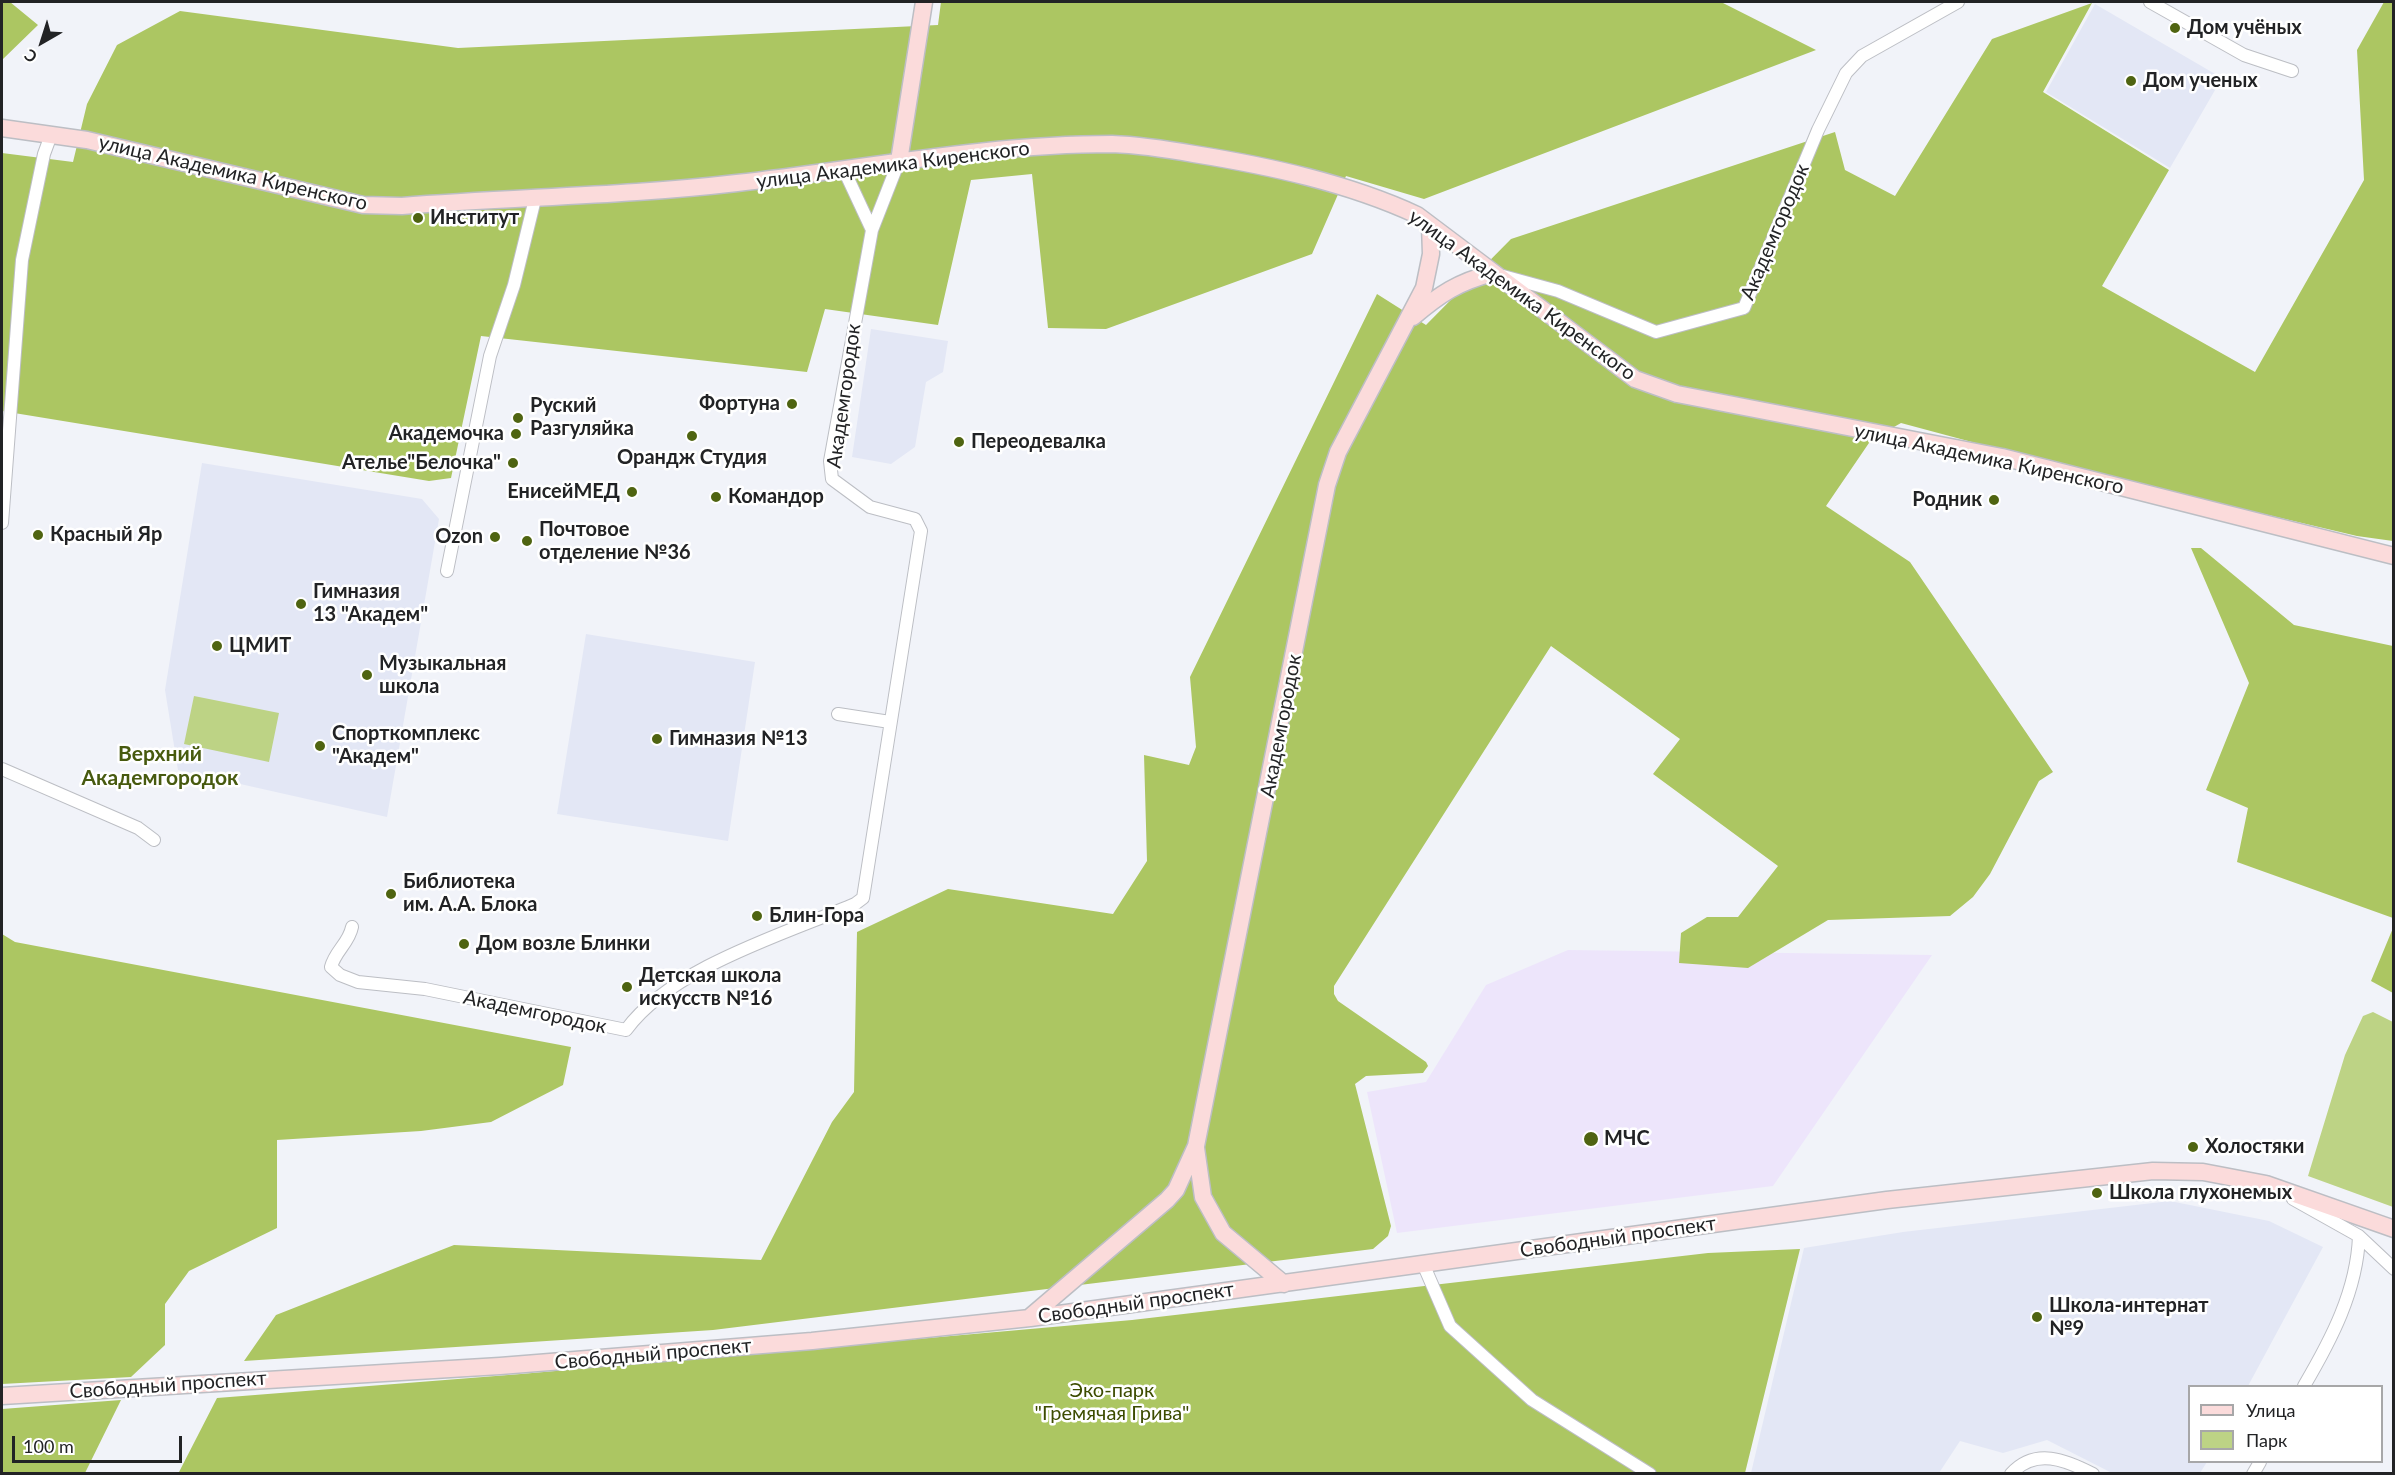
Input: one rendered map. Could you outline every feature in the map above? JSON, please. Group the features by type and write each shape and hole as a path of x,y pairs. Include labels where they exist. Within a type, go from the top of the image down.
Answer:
{"main road":[{"name":"Академгородок","path":"899,161 924,2"},
{"name":"улица Академика Киренского","path":"2,128 87,140 363,205 402,206 535,199 712,186 899,161 986,152 1112,144 1149,147 1284,171 1395,205 1417,215 1635,379 1677,394 2002,457 2394,556"},
{"name":"Академгородок","path":"1196,1146 1327,485 1338,452 1407,321 1427,274 1431,254 1430,225"},
{"path":"1407,321 1437,296 1455,286 1493,273"},
{"path":"1196,1146 1203,1197 1223,1233 1284,1284"},
{"path":"1030,1318 1167,1200 1176,1190 1196,1146"},
{"name":"Свободный проспект","path":"2,1396 501,1366 812,1341 1030,1318 1424,1266 1875,1202 2153,1171 2203,1172 2266,1184 2394,1229"}],"street":[{"name":"Академгородок","path":"1493,273 1558,291 1656,332 1744,308 1818,130 1846,73 1862,56 1958,2"},
{"path":"2150,2 2244,55 2292,71"},
{"path":"2,523 22,260 44,154 51,135"},
{"name":"Академгородок","path":"352,927 351,935 332,960 331,967 348,979 425,989 626,1030 637,1014 693,973 855,904 863,898 921,531 915,519 870,507 832,479 830,461 872,230 899,161"},
{"path":"844,170 872,230"},
{"path":"447,571 490,356 514,285 535,199"},
{"path":"838,714 890,722"},
{"path":"2,768 138,828 154,840"},
{"path":"2266,1184 2359,1236 2394,1269"},
{"path":"2305,1385 2333,1336 2358,1262 2359,1236"},
{"path":"1424,1266 1450,1326 1532,1400 1650,1473"},
{"path":"2011,1473 2018,1466 2048,1456 2065,1460 2093,1473"}],"shaded area":[{"path":"2095,4 2222,78 2170,168 2046,92"},
{"path":"871,329 948,341 943,372 926,382 915,447 891,464 852,457"},
{"name":"Гимназия 13 \"Академ\"","path":"202,463 422,499 439,519 387,817 178,770 165,690"},
{"name":"Гимназия №13","path":"586,634 755,662 728,841 557,814"},
{"name":"МЧС","path":"1568,950 1932,955 1773,1186 1397,1233 1367,1092 1426,1082 1486,985"},
{"name":"Школа-интернат №9","path":"2170,1201 2269,1221 2323,1247 2249,1385 2188,1385 2188,1463 2206,1463 2200,1473 2112,1473 2047,1440 2003,1453 1960,1441 1939,1473 1751,1473 1804,1248 1903,1232"}],"green space":[{"path":"2,2 10,2 38,25 2,60"},
{"path":"941,2 1721,2 1816,50 1424,199 1346,176 1312,254 1106,329 1048,328 1032,174 971,180 938,325 825,309 807,372 481,336 451,478 429,481 2,411 2,153 73,162 87,104 117,45 180,11 458,48 938,25"},
{"path":"2384,2 2393,2 2393,541 2357,536 2065,467 1901,423 1871,440 1826,506 1910,562 2053,772 2039,781 1990,874 1973,897 1950,916 1828,920 1748,968 1679,963 1681,933 1707,917 1738,917 1778,866 1653,774 1680,739 1551,646 1334,986 1334,994 1338,1001 1426,1062 1428,1066 1423,1073 1366,1076 1355,1084 1391,1226 1388,1236 1373,1249 713,1330 244,1361 276,1315 454,1245 761,1260 832,1122 854,1092 857,932 948,889 1113,914 1147,861 1144,755 1189,765 1196,747 1190,677 1377,294 1426,325 1511,239 1835,132 1845,170 1895,196 1992,39 2092,3 2043,92 2169,170 2102,286 2255,372 2364,180 2357,50"},
{"path":"2191,548 2201,548 2294,625 2393,646 2393,918 2237,862 2248,808 2206,790 2249,683"},
{"path":"194,696 279,713 269,762 184,744"},
{"path":"2393,928 2394,993 2371,981"},
{"path":"2,934 15,942 571,1047 563,1085 491,1122 421,1131 277,1140 277,1228 189,1271 165,1304 165,1345 131,1377 2,1384"},
{"path":"2373,1012 2393,1022 2393,1207 2308,1176 2345,1055 2363,1016"},
{"name":"Эко-парк \"Гремячая Грива\"","path":"1800,1249 1745,1473 178,1474 217,1398 521,1374 1132,1320 1708,1253"},
{"path":"121,1400 85,1473 2,1473 2,1409"}],"place":[{"name":"Дом учёных","path":"2175,28"},
{"name":"Дом ученых","path":"2131,81"},
{"name":"Институт","path":"418,218"},
{"name":"Фортуна","path":"792,404"},
{"name":"Руский Разгуляйка","path":"518,418"},
{"name":"Академочка","path":"516,434"},
{"name":"Орандж Студия","path":"692,436"},
{"name":"Переодевалка","path":"959,442"},
{"name":"Ателье\"Белочка\"","path":"513,463"},
{"name":"ЕнисейМЕД","path":"632,492"},
{"name":"Командор","path":"716,497"},
{"name":"Родник","path":"1994,500"},
{"name":"Красный Яр","path":"38,535"},
{"name":"Ozon","path":"495,537"},
{"name":"Почтовое отделение №36","path":"527,541"},
{"name":"Гимназия 13 \"Академ\"","path":"301,604"},
{"name":"ЦМИТ","path":"217,646"},
{"name":"Музыкальная школа","path":"367,675"},
{"name":"Гимназия №13","path":"657,739"},
{"name":"Спорткомплекс \"Академ\"","path":"320,746"},
{"name":"Библиотека им. А.А. Блока","path":"391,894"},
{"name":"Блин-Гора","path":"757,916"},
{"name":"Дом возле Блинки","path":"464,944"},
{"name":"Детская школа искусств №16","path":"627,987"},
{"name":"МЧС","path":"1591,1139"},
{"name":"Холостяки","path":"2193,1147"},
{"name":"Школа глухонемых","path":"2097,1193"},
{"name":"Школа-интернат №9","path":"2037,1317"}],"district":[{"name":"Верхний Академгородок","path":"160,766"}]}
